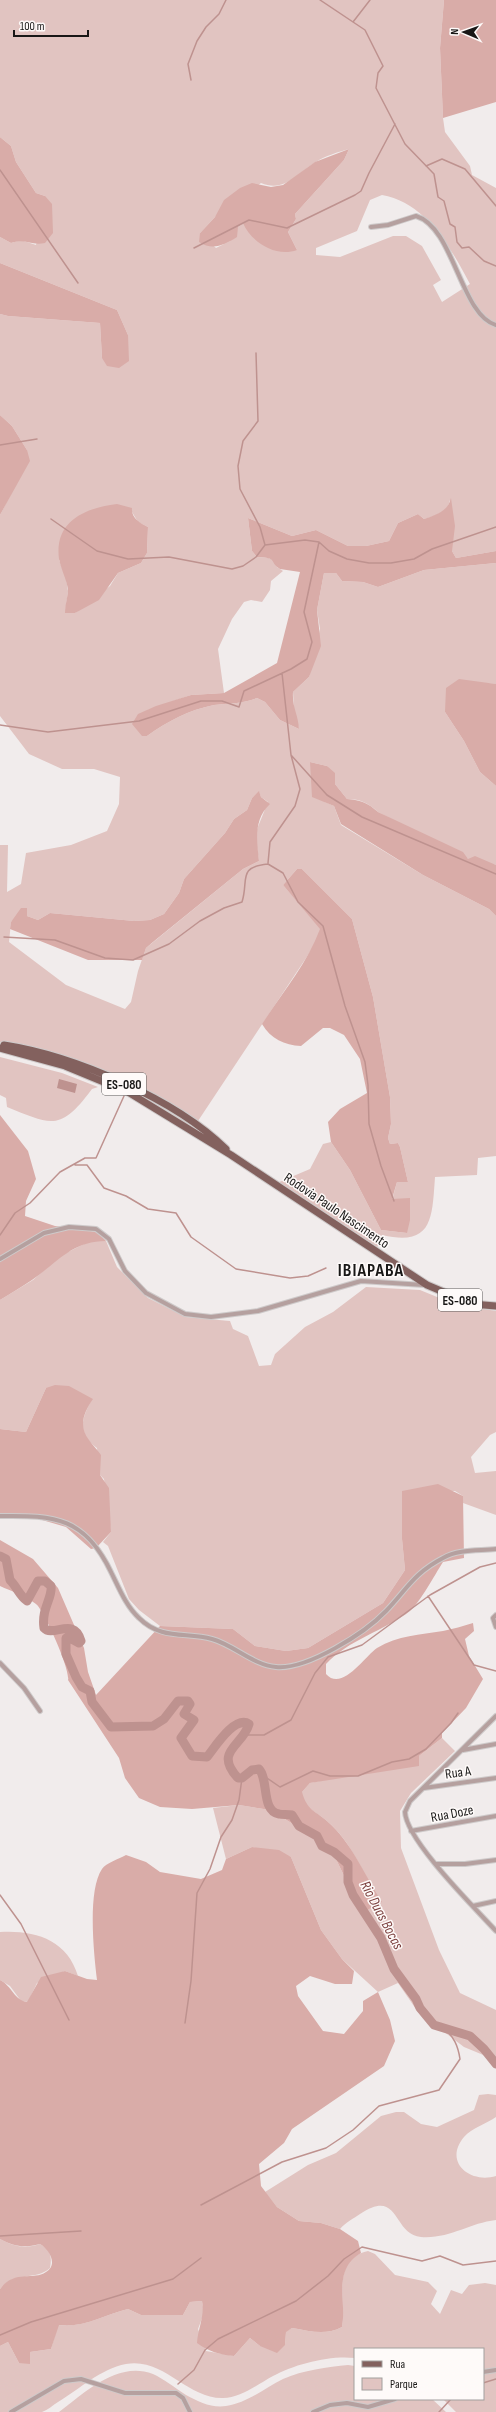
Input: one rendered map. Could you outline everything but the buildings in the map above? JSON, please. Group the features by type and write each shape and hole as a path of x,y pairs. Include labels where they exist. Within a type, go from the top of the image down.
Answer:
{"main road":[{"name":"Rodovia Paulo Nascimento","path":"0,1047 50,1056 129,1086 183,1117 232,1155 427,1285 472,1304 496,1306"}],"street":[{"path":"371,227 388,226 416,216 420,217 431,227 447,250 477,312 496,325"},
{"path":"0,1259 44,1233 69,1227 96,1229 109,1239 125,1271 146,1293 185,1314 211,1318 258,1311 361,1282 427,1285"},
{"path":"0,1516 40,1516 73,1525 85,1534 100,1550 129,1607 145,1624 158,1632 212,1639 274,1667 298,1665 351,1638 386,1611 416,1575 451,1554 465,1551 496,1549"},
{"path":"496,1614 493,1618 496,1627"},
{"path":"0,1663 20,1683 40,1711"},
{"path":"496,1716 406,1808 406,1819 411,1831 436,1864 496,1931"},
{"path":"462,1750 496,1744"},
{"name":"Rua A","path":"424,1788 496,1778"},
{"name":"Rua Doze","path":"411,1831 496,1816"},
{"path":"436,1864 465,1864 496,1860"},
{"path":"473,1906 496,1901"},
{"path":"484,2372 496,2370"},
{"path":"11,2412 64,2381 81,2379 125,2393 176,2393 183,2398 190,2412"},
{"path":"313,2412 330,2405 347,2403 368,2407 392,2400"}],"green space":[{"path":"0,0 444,0 440,48 445,132 470,166 472,175 496,188 496,551 456,558 452,551 450,500 447,508 440,513 424,519 418,514 398,523 389,541 366,546 348,546 316,530 292,536 248,518 252,551 257,557 269,558 275,561 277,567 283,571 271,581 270,590 262,602 251,600 244,602 232,619 218,649 224,693 191,695 148,710 147,736 187,713 214,705 241,702 257,698 265,702 280,720 299,729 294,710 293,692 309,677 320,629 317,610 324,573 336,573 342,581 363,582 378,587 424,570 496,563 496,684 479,683 445,712 464,741 480,772 496,786 496,865 468,859 378,812 364,802 347,799 335,784 327,766 310,762 325,802 334,806 341,825 423,875 489,909 496,916 496,1156 478,1158 477,1175 435,1177 433,1205 430,1217 426,1226 420,1233 411,1237 399,1238 382,1235 377,1248 277,1183 310,1169 323,1144 331,1142 350,1170 381,1230 407,1233 399,1200 392,1200 397,1182 408,1182 400,1147 398,1143 390,1144 388,1138 391,1124 390,1097 373,997 352,919 302,869 297,869 283,885 321,929 314,946 196,1124 166,1105 35,1049 0,1042 0,845 8,845 7,892 21,884 26,853 71,845 107,831 119,804 120,777 94,769 62,769 29,754 0,716 0,515 11,494 27,450 12,426 0,415 0,314 8,316 100,323 102,358 128,335 117,310 0,263 0,237 11,243 21,240 36,245 45,196 36,193 16,162 11,146 0,137","holes":["349,149 344,160 295,214 296,219 288,232 297,250 243,223 238,227 230,241 216,248 200,233 215,217 261,183 269,185 284,184 309,166 332,154","382,195 397,199 424,217 445,242 470,284 442,302 433,285 441,280 422,246 406,236 393,236 340,257 316,255 316,248 357,231 370,200","132,512 138,522 148,527 147,553 141,563 118,573 110,586 75,613 65,613 68,591 66,578 59,560","259,792 261,797 268,802 255,834 259,861 243,869 146,948 138,971 131,1002 125,1009 66,985 9,942 11,922 27,908 27,916 38,920 50,913 134,921 150,920 164,914 179,893 184,879 225,833 234,819 247,810 252,798"]},
{"path":"0,1057 62,1073 98,1087 92,1089 72,1112 63,1118 54,1121 45,1121 35,1118 7,1107 6,1098 0,1095"},
{"path":"90,1241 106,1241 117,1267 148,1298 186,1317 230,1321 233,1329 248,1336 259,1366 271,1365 275,1354 305,1327 333,1312 366,1287 420,1290 454,1304 496,1311 496,1432 490,1435 471,1457 475,1473 496,1471 496,1515 463,1503 463,1496 455,1491 402,1491 402,1539 405,1570 383,1603 308,1648 286,1651 255,1646 233,1629 160,1626 139,1610 129,1599 108,1546 103,1542 111,1532 104,1479 100,1475 97,1448 86,1437 83,1425 92,1399 46,1388 26,1432 0,1429 0,1300 33,1280 60,1256"},
{"path":"442,1738 455,1751 411,1793 400,1811 401,1848 439,1950 460,1993 496,2010 496,2062 493,2059 464,2047 418,2012 398,1983 378,1992 342,1959 321,1930 291,1857 252,1847 226,1859 213,1808 239,1805 270,1810 303,1830 334,1855 362,1913 381,1902 344,1839 336,1829 305,1803 301,1793 310,1783 344,1776 419,1756"},
{"path":"0,1932 25,1933 48,1939 66,1953 73,1963 78,1976 65,1971 37,1983 28,2002 21,2001 10,1986 0,1980"},
{"path":"479,2095 496,2095 496,2117 467,2134 458,2146 456,2155 462,2169 469,2174 486,2178 496,2176 496,2220 477,2224 441,2236 421,2237 412,2234 405,2228 395,2214 382,2206 373,2207 360,2214 347,2222 340,2229 321,2223 299,2221 277,2207 265,2192 308,2165 336,2153 381,2116 396,2112 404,2112 421,2124 437,2127 474,2110"},
{"path":"0,2239 10,2244 25,2247 40,2244 44,2246 50,2254 50,2268 38,2274 11,2280 5,2283 0,2289"},
{"path":"368,2251 375,2254 395,2275 428,2282 437,2291 431,2304 440,2314 451,2290 462,2294 469,2285 485,2283 496,2285 496,2412 456,2412 444,2400 484,2400 484,2348 354,2348 354,2358 345,2357 324,2359 302,2364 273,2376 236,2396 223,2398 210,2397 198,2392 152,2366 140,2363 126,2364 108,2370 90,2380 42,2412 0,2412 0,2346 8,2342 19,2363 30,2352 51,2349 58,2325 77,2325 128,2309 141,2315 183,2315 190,2302 202,2301 204,2313 198,2329 206,2351 234,2356 250,2338 260,2346 285,2345 286,2331 292,2328 323,2332 336,2330 342,2327 342,2293 344,2272 349,2263 356,2256"},
{"path":"354,2366 354,2400 433,2400 446,2412 59,2412 90,2388 114,2375 127,2371 140,2371 153,2374 186,2395 205,2404 226,2406 241,2402 283,2379 299,2373 332,2367"}],"shaded area":[{"path":"444,0 496,0 496,102 443,118 440,48"},
{"path":"0,137 11,146 16,162 36,193 45,196 52,204 53,233 45,243 36,244 20,241 11,243 0,237"},
{"path":"349,149 344,160 295,214 296,219 288,232 297,250 281,252 265,247 252,236 243,223 238,227 237,237 228,242 218,246 209,246 199,242 200,233 215,217 224,200 240,188 252,183 271,187 283,185 315,162"},
{"path":"0,263 117,310 128,335 129,361 119,368 107,366 102,358 100,323 8,316 0,314"},
{"path":"0,415 12,426 27,450 30,461 0,515"},
{"path":"451,498 455,526 452,551 456,558 496,551 496,563 424,570 378,587 363,582 342,581 336,573 324,573 317,610 321,646 309,677 293,692 293,702 299,729 280,720 265,702 257,698 241,702 214,705 187,713 147,736 142,736 132,724 138,714 156,706 191,695 224,693 277,663 300,572 280,569 271,559 257,557 252,551 248,518 292,536 316,530 348,546 366,546 389,541 398,523 418,514 424,519 441,512 447,506"},
{"path":"117,504 132,508 133,515 139,522 148,527 147,553 141,563 118,573 99,600 75,613 65,613 68,589 59,559 61,535 74,519 83,513"},
{"path":"459,679 496,684 496,786 480,772 464,741 445,712 446,688"},
{"path":"310,762 327,766 335,773 335,784 347,799 360,801 367,804 378,812 463,852 468,859 475,856 496,865 496,916 489,909 423,875 341,824 334,806 312,797"},
{"path":"259,791 261,797 270,804 261,817 257,831 259,861 243,869 153,942 146,948 142,960 88,960 10,929 11,922 21,908 27,908 27,916 38,920 50,913 134,921 150,920 164,914 179,893 184,879 225,833 234,819 247,810 252,798"},
{"path":"297,869 302,869 352,919 373,997 390,1097 391,1124 388,1138 390,1144 398,1143 400,1147 408,1182 397,1182 392,1199 410,1198 410,1220 407,1233 381,1230 350,1170 331,1142 328,1122 340,1109 367,1093 360,1059 344,1035 330,1028 323,1028 301,1046 284,1043 278,1040 270,1034 262,1024 294,978 315,942 320,929 283,885"},
{"path":"59,1079 77,1084 75,1093 57,1088"},
{"path":"0,1115 28,1151 36,1179 26,1201 25,1216 55,1226 98,1232 106,1241 94,1242 74,1249 32,1280 0,1300"},
{"path":"55,1385 69,1386 93,1399 85,1414 83,1424 86,1435 101,1455 100,1475 109,1488 111,1532 96,1548 91,1549 66,1527 32,1517 0,1518 0,1429 26,1432 46,1388"},
{"path":"438,1484 463,1496 464,1558 443,1562 423,1595 410,1611 345,1648 326,1664 326,1674 332,1678 339,1679 346,1676 377,1648 393,1640 447,1630 473,1623 474,1631 465,1639 469,1656 483,1679 466,1708 442,1733 442,1738 419,1756 419,1766 310,1783 302,1792 306,1803 336,1829 343,1838 382,1902 362,1913 334,1855 303,1830 270,1810 239,1805 192,1809 160,1807 139,1798 125,1778 119,1758 68,1680 68,1674 61,1654 40,1609 36,1604 28,1599 0,1586 0,1540 33,1559 58,1588 84,1648 88,1672 96,1695 160,1626 233,1629 255,1646 286,1651 308,1648 383,1603 405,1570 402,1539 402,1491"},
{"path":"252,1847 279,1850 291,1857 321,1930 342,1959 354,1971 352,1984 335,1984 310,1976 296,1986 298,1996 323,2031 344,2034 363,2011 363,2001 378,1992 390,2020 395,2041 384,2066 292,2129 284,2143 259,2164 261,2186 277,2207 299,2221 321,2223 340,2229 358,2241 361,2253 352,2260 346,2268 342,2286 342,2327 336,2330 323,2332 292,2328 286,2332 285,2345 277,2353 260,2346 250,2338 234,2356 224,2355 214,2352 197,2343 203,2306 202,2301 190,2302 183,2315 141,2315 128,2309 77,2325 59,2325 51,2349 30,2352 30,2364 19,2363 8,2342 0,2346 0,2289 12,2279 18,2277 35,2276 46,2272 52,2266 52,2262 47,2250 40,2244 20,2246 10,2244 0,2239 0,1980 19,1999 27,2002 41,1977 65,1971 87,1979 97,1980 94,1955 94,1892 97,1879 102,1869 110,1863 126,1855 146,1862 160,1872 201,1879 222,1870 226,1859"}],"waterway":[{"path":"191,80 188,64 197,41 206,27 219,14 226,0"},
{"path":"320,0 365,30 383,66 378,73 376,88 405,144 434,174 438,197 444,201 450,224 455,227 457,242 462,248 469,247 484,261 496,266"},
{"path":"353,22 370,0"},
{"path":"194,248 249,220 287,228 355,195 361,191 395,124"},
{"path":"426,166 442,159 465,169 496,206"},
{"path":"0,170 78,283"},
{"path":"256,353 258,421 243,441 238,466 240,489 260,527 265,545"},
{"path":"0,445 37,439"},
{"path":"51,519 97,551 128,559 169,557 232,569 243,566 256,557 265,545"},
{"path":"265,545 305,540 319,542 329,551 347,559 369,563 391,563 414,559 432,549 496,527"},
{"path":"0,725 48,732 139,721 201,701 222,701 239,707 244,691 291,669 307,659 312,642 304,612 319,542"},
{"path":"268,863 270,842 295,806 300,789 291,755 282,673"},
{"path":"291,755 327,795 362,817 496,874"},
{"path":"4,937 55,940 105,958 133,960 169,944 200,921 224,908 242,902 246,876 252,868 268,864 283,873 298,902 323,926 345,1006 365,1062 368,1085 369,1124 381,1166 394,1201"},
{"path":"0,1235 15,1213 30,1203 60,1172 85,1158 96,1158 124,1096"},
{"path":"75,1165 87,1165 104,1188 126,1196 148,1209 176,1213 191,1237 236,1269 290,1278 308,1276 326,1268"},
{"name":"Rio Duas Bocas","path":"0,1556 6,1559 10,1580 27,1601 38,1581 45,1581 51,1586 50,1595 45,1609 44,1628 53,1631 69,1629 74,1630 78,1634 81,1641 79,1643 68,1637 66,1638 66,1654 82,1687 90,1691 92,1702 111,1727 153,1726 164,1719 178,1701 188,1701 190,1704 184,1714 194,1720 181,1738 192,1756 207,1757 226,1733 232,1728 244,1722 249,1724 246,1732 229,1755 228,1761 231,1769 238,1778 242,1778 252,1770 259,1769 264,1780 267,1801 273,1812 292,1815 299,1826 317,1836 322,1846 334,1852 348,1864 348,1882 353,1895 381,1938 394,1969 416,1999 420,2008 434,2025 470,2036 484,2049 496,2064"},
{"path":"245,1735 264,1735 291,1720 315,1673 328,1657 362,1645 430,1595 480,1567 496,1563"},
{"path":"428,1596 474,1665 496,1671"},
{"path":"264,1776 280,1787 313,1771 330,1776 358,1776 392,1762 409,1759 426,1749 451,1723 458,1713"},
{"path":"185,2023 191,1981 197,1893 210,1869 221,1837 232,1820 239,1800 242,1778"},
{"path":"0,1895 21,1924 69,2020"},
{"path":"201,2205 282,2162 326,2148 353,2130 379,2106 439,2090 460,2059 455,2042 450,2034 443,2028"},
{"path":"0,2236 81,2231"},
{"path":"178,2384 194,2370 205,2350 218,2339 296,2301 328,2276 344,2259 362,2247 422,2261 440,2256 463,2265 496,2261"},
{"path":"0,2335 31,2322 173,2279 201,2258"},
{"path":"484,2383 496,2379"},
{"path":"439,2412 450,2400"}],"district":[{"name":"IBIAPABA","path":"371,1270"}]}
